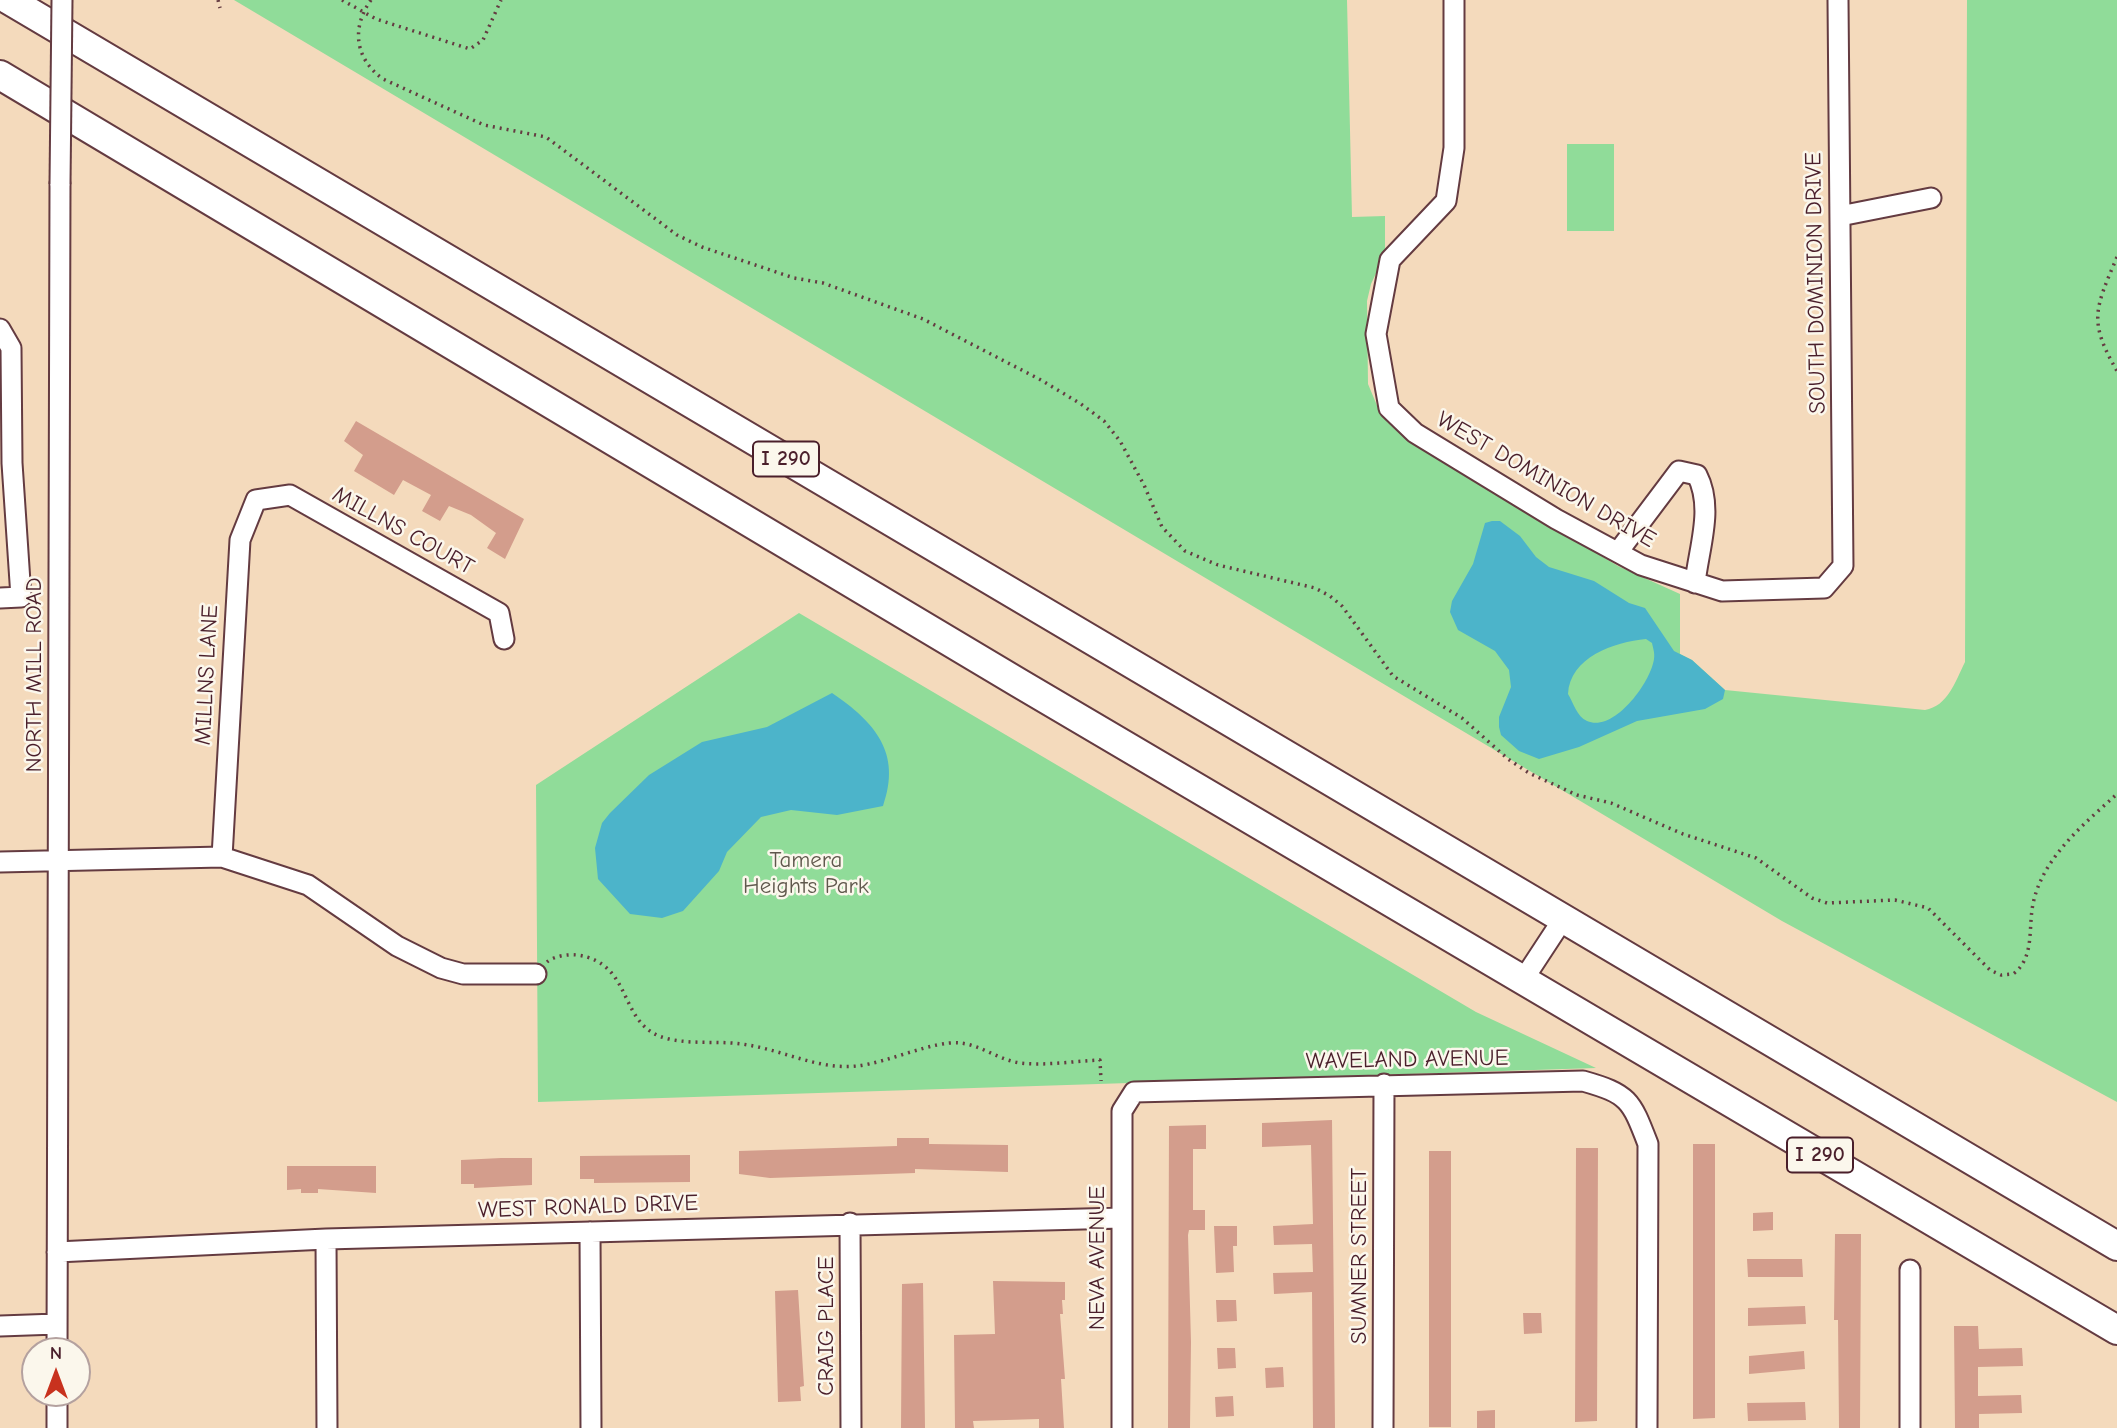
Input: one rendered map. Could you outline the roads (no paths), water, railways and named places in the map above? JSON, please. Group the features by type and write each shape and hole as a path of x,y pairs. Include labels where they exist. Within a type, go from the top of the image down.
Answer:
{"highway":[{"name":"I 290","path":"9,0 2117,1246"},
{"name":"I 290","path":"0,75 2117,1330"}],"street":[{"name":"NORTH MILL ROAD","path":"57,1337 62,0"},
{"name":"WEST DOMINION DRIVE","path":"1454,0 1454,148 1446,201 1390,260 1376,334 1389,408 1415,433 1641,565 1722,591 1824,588 1843,566"},
{"name":"SOUTH DOMINION DRIVE","path":"1838,0 1843,566"},
{"path":"1840,216 1931,198"},
{"path":"0,329 11,348 12,463 21,597 0,598"},
{"path":"1618,552 1679,471 1697,475 1706,492 1706,507 1695,583"},
{"name":"MILLNS COURT","path":"257,500 290,495 302,501 499,613 504,639"},
{"name":"MILLNS LANE","path":"222,857 240,540 257,500"},
{"path":"0,862 222,857 308,886 397,946 440,968 463,974 536,974"},
{"path":"1523,980 1563,919"},
{"name":"WAVELAND AVENUE","path":"1134,1092 1583,1081 1615,1090 1634,1108 1647,1144 1647,1428"},
{"name":"SUMNER STREET","path":"1383,1428 1384,1084"},
{"name":"NEVA AVENUE","path":"1122,1428 1122,1111 1134,1092"},
{"name":"WEST RONALD DRIVE","path":"57,1252 326,1239 850,1223 1121,1218"},
{"name":"CRAIG PLACE","path":"850,1223 851,1428"},
{"path":"590,1232 591,1428"},
{"path":"326,1239 327,1428"},
{"path":"1910,1270 1910,1428"},
{"path":"0,1326 57,1324"},
{"path":"57,1407 57,1428"}],"water":[{"path":"1500,521 1520,536 1536,557 1549,567 1594,581 1629,603 1645,608 1674,651 1692,660 1725,690 1723,699 1705,709 1637,721 1579,747 1539,759 1519,751 1501,735 1499,727 1499,717 1511,687 1509,670 1495,651 1458,630 1450,612 1452,601 1473,564 1485,523","holes":["1646,639 1652,643 1654,657 1651,669 1630,703 1608,720 1598,723 1587,721 1581,716 1568,694 1571,681 1585,661 1621,644"]},
{"path":"832,693 861,715 881,740 889,770 883,806 837,815 791,810 761,817 727,852 719,871 683,911 662,918 630,914 598,879 595,848 602,823 610,813 649,775 702,742 767,727"}],"park label":[{"name":"Tamera Heights Park","path":"806,873"}]}
